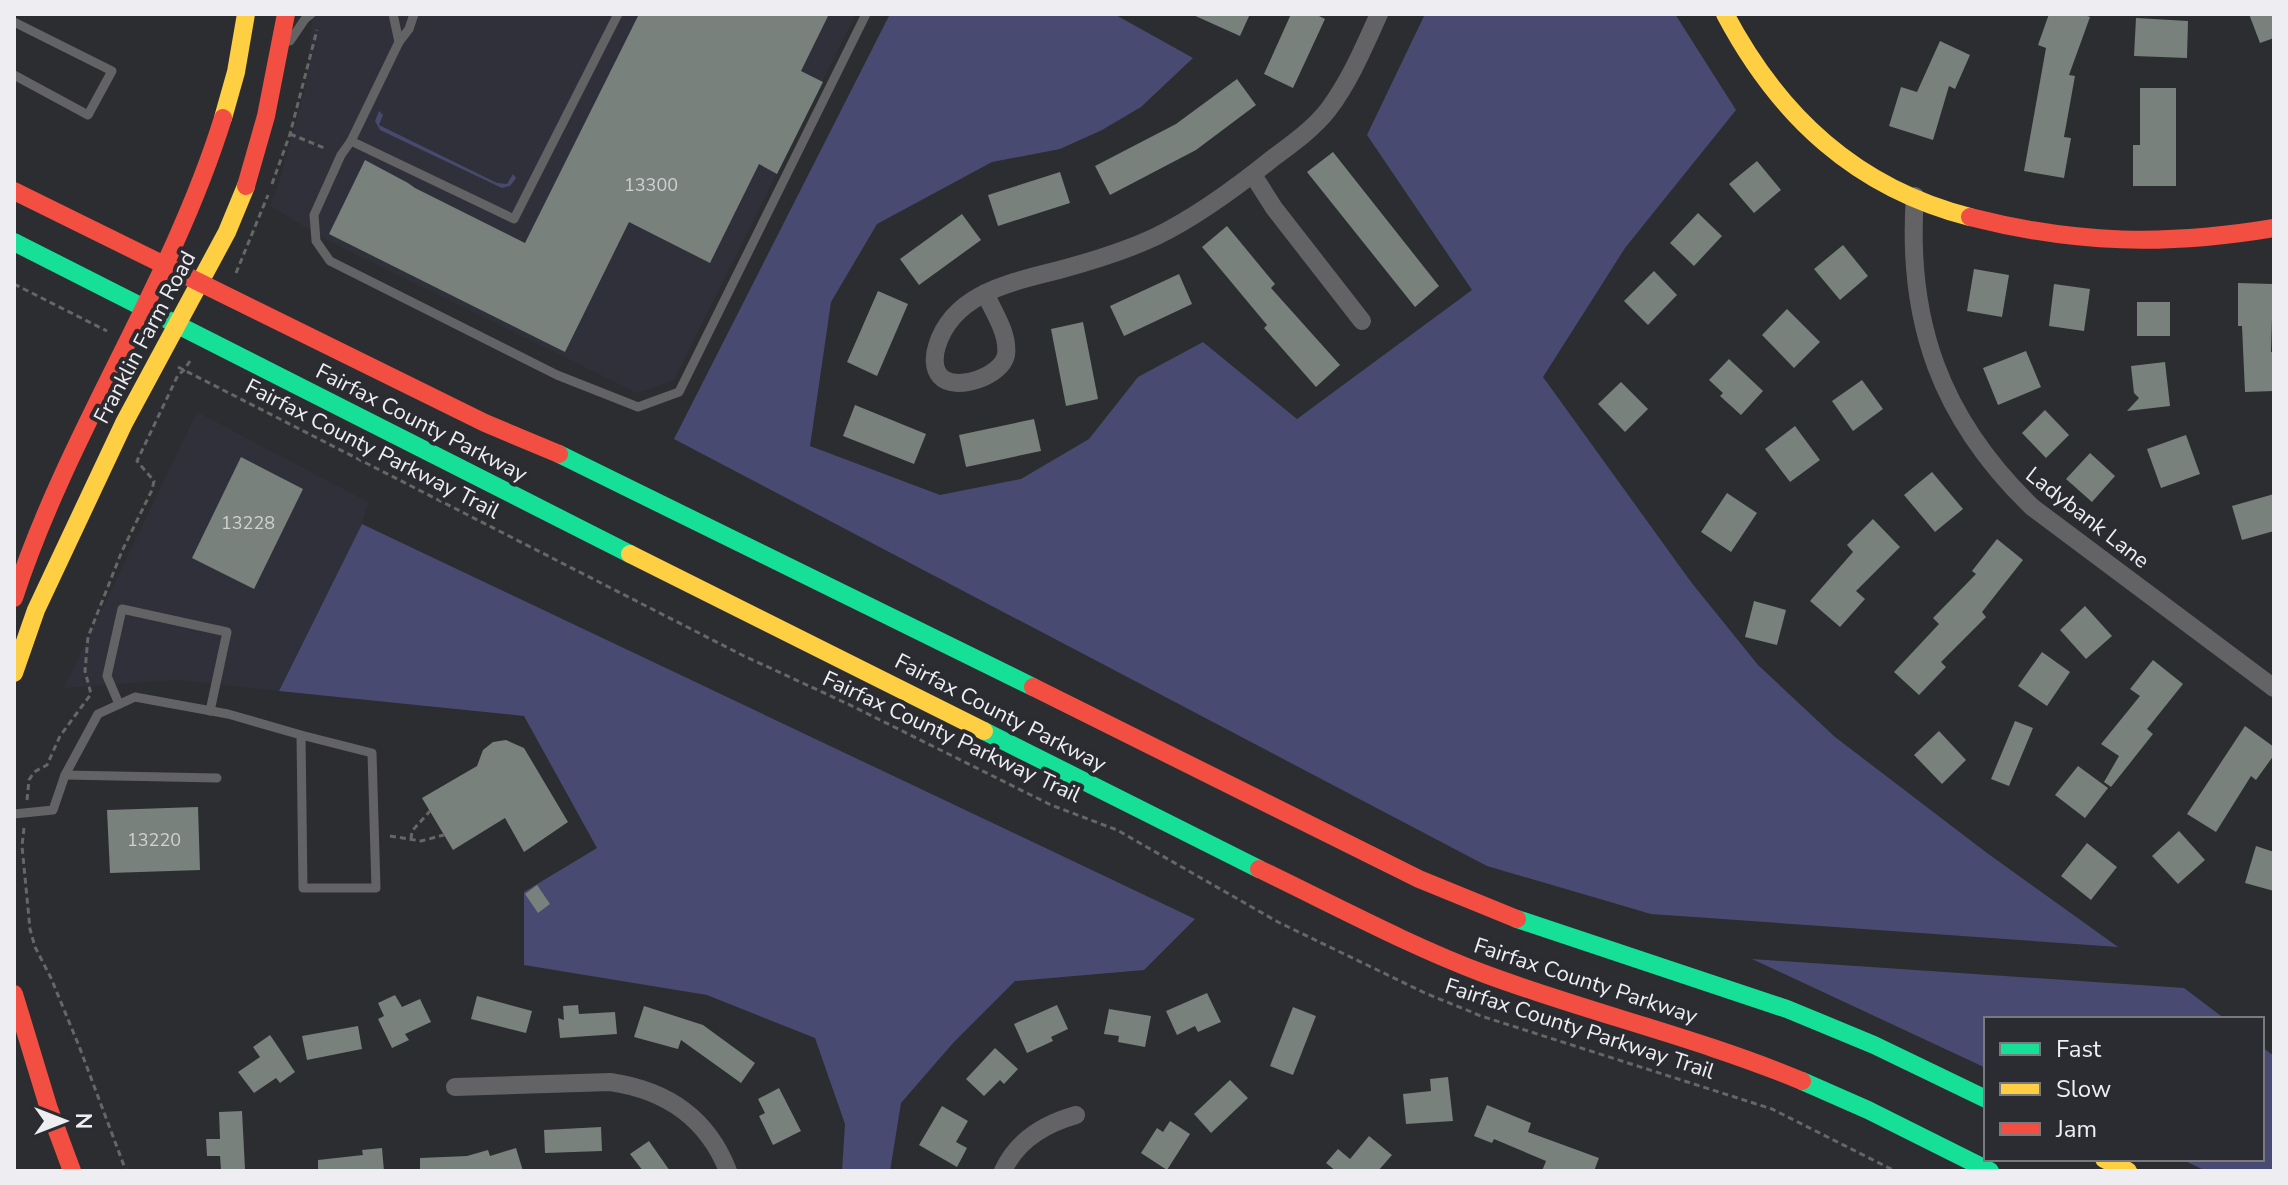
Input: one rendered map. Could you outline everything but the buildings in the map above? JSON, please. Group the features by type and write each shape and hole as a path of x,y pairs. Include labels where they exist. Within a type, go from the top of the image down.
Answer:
{"main road":[{"name":"Franklin Farm Road","path":"14,598 51,498 207,169 236,71 246,14"},
{"name":"Franklin Farm Road","path":"14,673 36,610 75,523 158,356 227,232 248,180 266,116 286,14"},
{"path":"1725,14 1757,70 1784,104 1815,135 1869,176 1915,196 1986,221 2092,239 2198,239 2274,228"},
{"name":"Fairfax County Parkway","path":"14,191 485,423 564,456 703,523 1472,904 1759,999 1840,1030 1984,1098"},
{"name":"Fairfax County Parkway","path":"14,242 1243,861 1388,931 1452,960 1517,984 1741,1056 1808,1082 1990,1171"},
{"path":"14,994 49,1109 72,1171"},
{"path":"2108,1161 2128,1171"}],"street":[{"path":"985,293 1005,339 1006,354 1002,365 972,381 948,381 940,376 935,365 935,350 956,314 968,303 985,293 1004,285 1087,263 1154,237 1189,218 1253,175 1326,113 1343,89 1379,14"},
{"path":"1253,175 1274,208 1362,321"},
{"name":"Ladybank Lane","path":"1915,196 1912,234 1920,316 1932,357 1947,392 1980,450 2004,480 2032,507 2274,688"},
{"path":"455,1087 610,1082 634,1085 656,1093 701,1125 716,1144 728,1171"},
{"path":"1003,1171 1019,1146 1036,1131 1057,1120 1076,1115"}],"lane":[{"path":"393,14 399,42"},
{"path":"414,14 409,29 399,42 351,141 341,155 314,215 316,241 330,261 557,375 638,407 679,392 866,14"},
{"path":"351,141 514,219 618,14"},
{"path":"279,57 305,19 314,18"},
{"path":"14,22 112,71 88,115 14,75"},
{"path":"119,704 107,676 122,609 227,632 210,711"},
{"path":"14,814 53,810 65,775 98,714 135,697 210,711 372,753 376,888 303,888 301,735"},
{"path":"65,775 217,778"}],"path":[{"path":"314,18 290,134 341,155"},
{"path":"14,284 128,340"},
{"name":"Fairfax County Parkway Trail","path":"158,356 742,655 1051,805 1117,830 1278,922 1425,993 1510,1026 1772,1109 1895,1171"},
{"path":"411,839 412,831 430,811"},
{"path":"374,836 421,841 444,835"}],"shaded area":[{"path":"313,14 856,14 674,380 637,393 325,239 270,206 305,88"},
{"path":"890,14 1114,14 1193,58 1141,107 1102,130 1060,149 992,162 877,224 831,302 810,446 940,495 1021,479 1089,439 1138,377 1203,342 1297,419 1472,290 1367,135 1425,14 1675,14 1736,110 1625,248 1543,377 1691,582 1758,665 1835,737 1987,853 2118,947 1651,914 1487,866 674,439"},
{"path":"379,111 383,115 379,125 497,183 507,184 513,174 516,178 510,186 502,188 380,130 375,121"},
{"path":"197,412 368,502 362,524 279,691 177,680 64,688"},
{"path":"362,524 1195,919 1144,970 1015,981 953,1043 901,1103 890,1171 842,1171 845,1124 815,1038 707,995 524,965 524,892 597,848 524,716 279,691"},
{"path":"1752,959 2184,988 2222,1017 1984,1017 1984,1067"},
{"path":"2264,1048 2274,1056 2274,1171 2206,1171 2185,1161 2264,1161"}],"traffic: fast":[{"path":"14,242 630,554"},
{"path":"559,454 1033,687"},
{"path":"984,731 1259,869"},
{"path":"1517,919 1787,1009 1874,1045 1984,1098"},
{"path":"1802,1081 1990,1171"}],"traffic: slow":[{"path":"223,118 236,72 246,14"},
{"path":"1725,14 1770,85 1825,143 1891,187 1929,204 1970,217"},
{"path":"14,673 36,610 124,423 227,232 246,186"},
{"path":"630,554 984,731"},
{"path":"2108,1161 2128,1171"}],"traffic: jam":[{"path":"246,186 266,116 286,14"},
{"path":"14,598 62,476 176,240 223,118"},
{"path":"14,191 485,423 559,454"},
{"path":"1970,217 2047,233 2121,239 2196,238 2274,228"},
{"path":"1033,687 1419,879 1517,919"},
{"path":"1259,869 1456,963 1802,1081"},
{"path":"14,994 49,1109 72,1171"}]}
